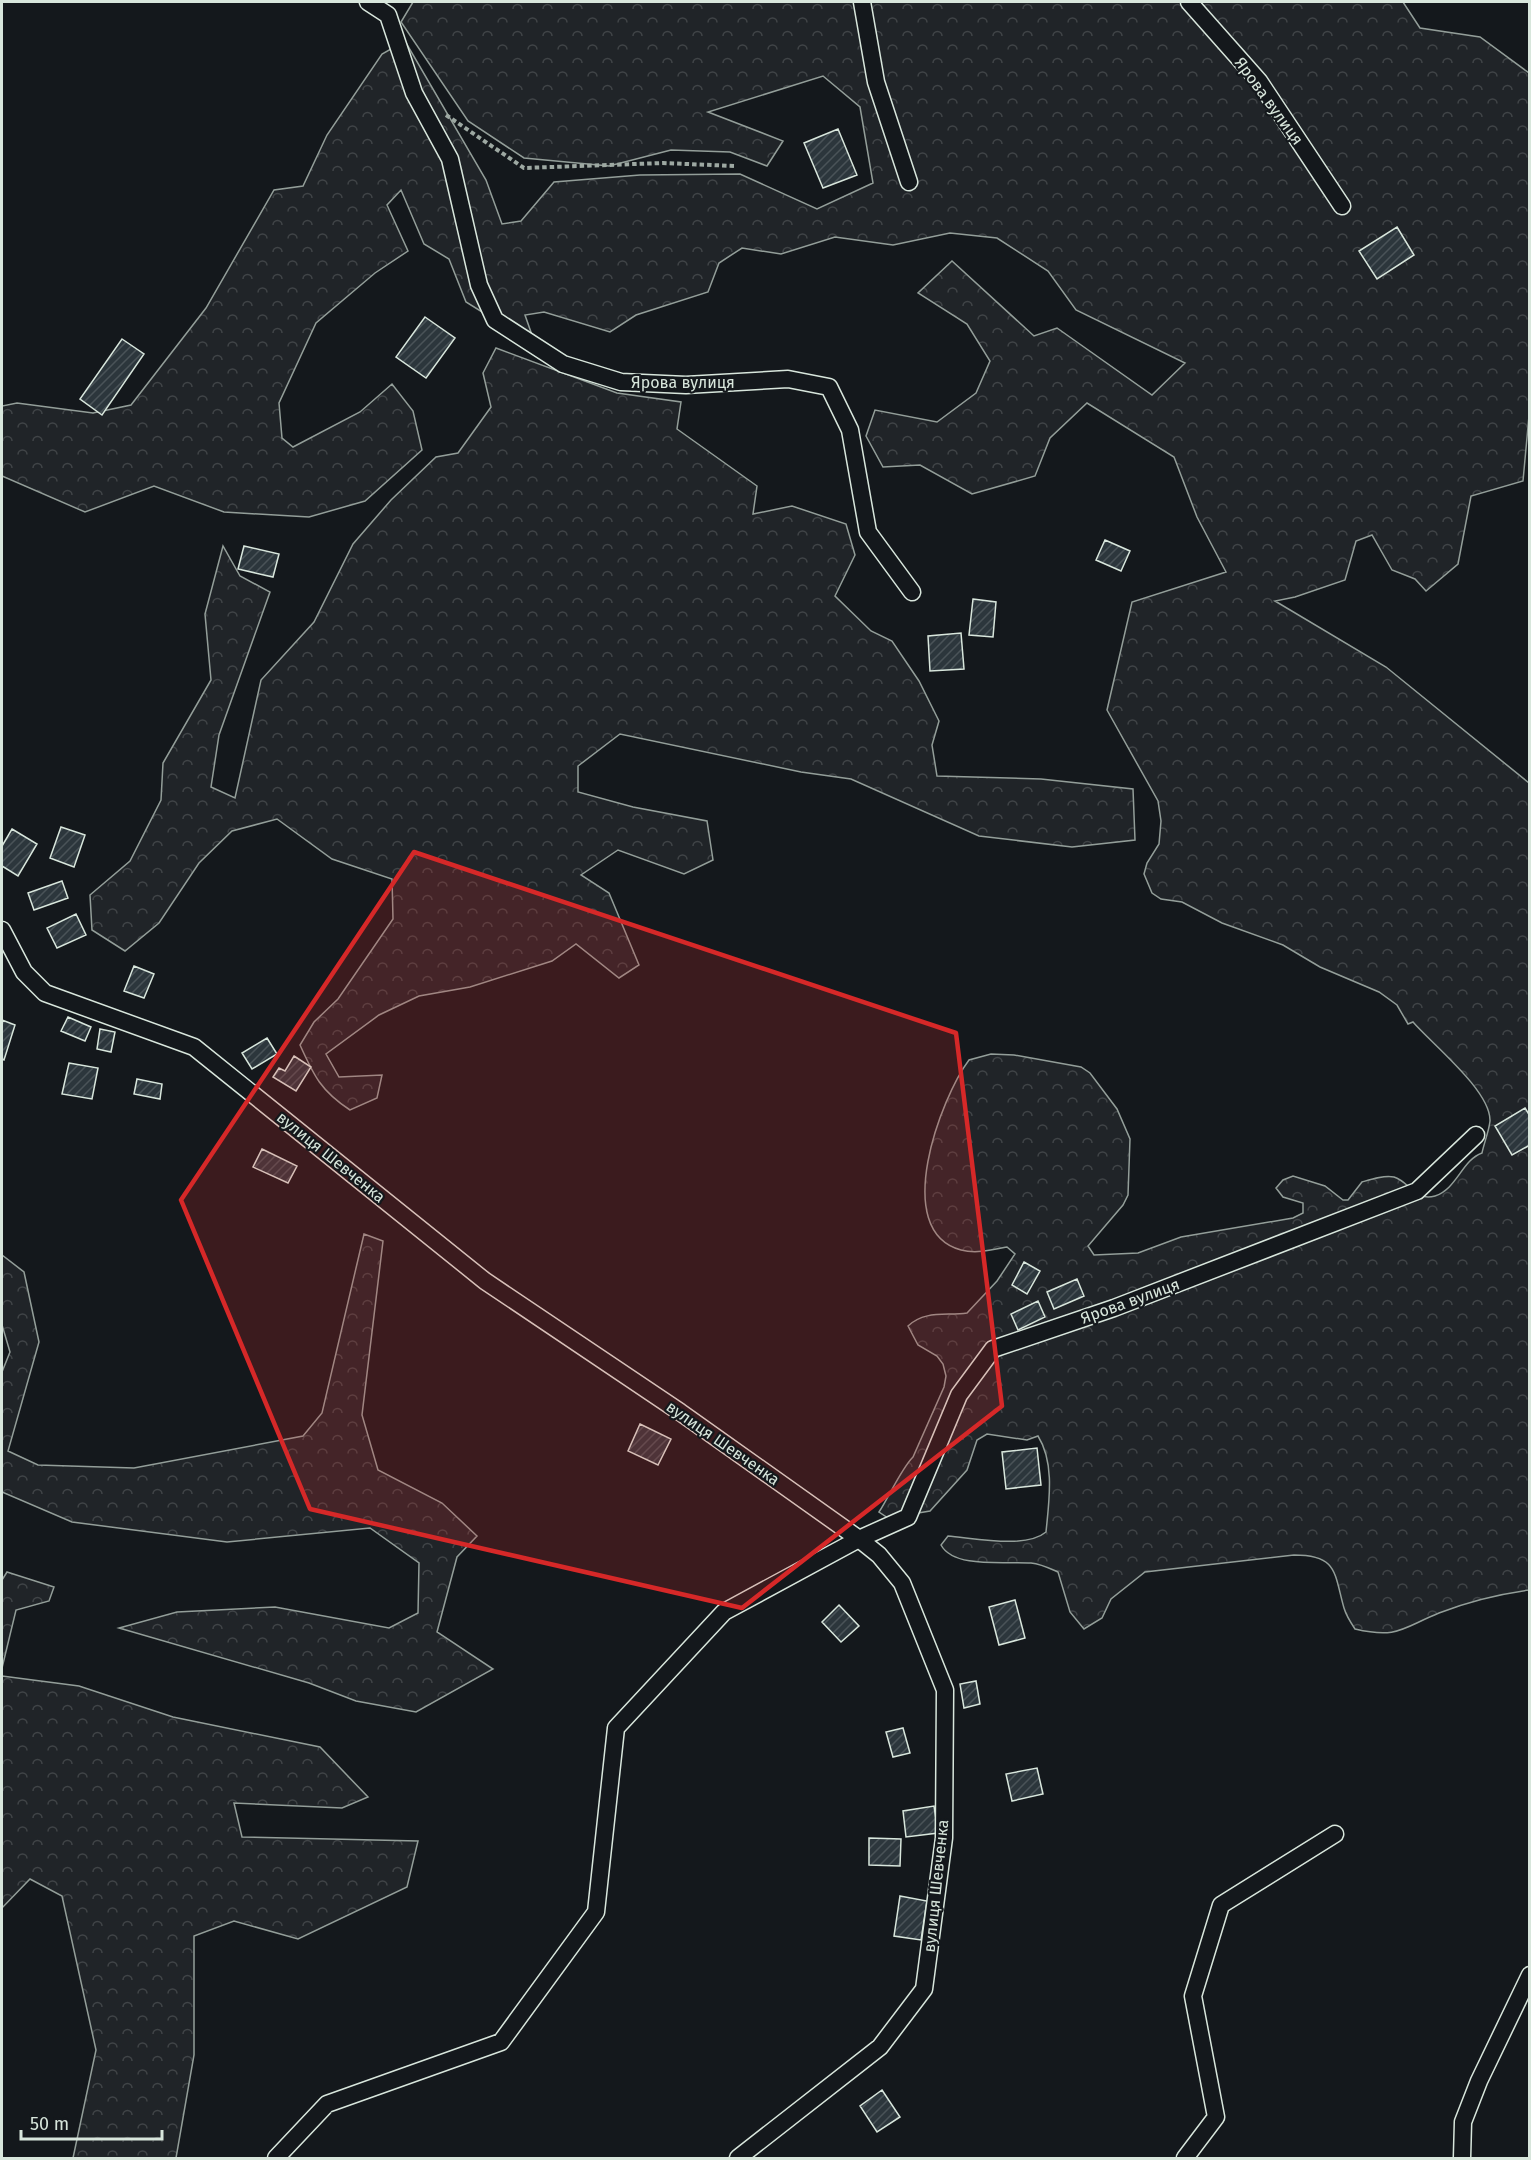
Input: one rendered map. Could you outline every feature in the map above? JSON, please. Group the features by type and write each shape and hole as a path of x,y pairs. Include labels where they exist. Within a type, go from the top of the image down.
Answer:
{"street":[{"name":"Ярова вулиця","path":"368,2 388,15 414,93 450,159 479,285 495,320 562,364 621,382 686,385 788,379 829,387 850,430 868,532 912,592"},
{"path":"862,2 876,82 909,182"},
{"name":"Ярова вулиця","path":"1189,2 1259,81 1342,206"},
{"name":"вулиця Шевченка","path":"2,930 24,972 45,993 194,1047 485,1281 680,1412 859,1539 879,1555 902,1582 945,1690 944,1838 924,1989 880,2047 738,2158"},
{"name":"Ярова вулиця","path":"276,2158 327,2104 501,2042 596,1911 616,1728 724,1612 859,1539 908,1517 959,1395 993,1349 1114,1308 1417,1191 1476,1135"},
{"path":"1185,2158 1216,2117 1193,1996 1221,1905 1335,1834"},
{"path":"1462,2158 1464,2122 1471,2102 1530,1975"}],"path":[{"path":"441,112 524,168 663,163 734,166"}],"highlighted area":[{"path":"414,852 956,1033 1002,1406 742,1608 310,1509 181,1200"}],"green space":[{"path":"413,2 1403,2 1420,28 1480,37 1529,73 1530,405 1523,481 1471,496 1458,564 1426,591 1415,579 1392,570 1372,535 1356,541 1345,580 1295,597 1275,601 1386,667 1529,783 1529,1590 1461,1605 1399,1630 1369,1632 1355,1629 1352,1624 1345,1611 1332,1568 1319,1558 1294,1555 1145,1572 1111,1599 1102,1618 1084,1629 1070,1612 1058,1572 1031,1563 969,1561 948,1553 941,1545 948,1536 1013,1541 1037,1537 1046,1532 1049,1470 1038,1436 1027,1440 987,1434 977,1440 967,1470 930,1511 888,1518 879,1512 913,1457 944,1387 946,1376 943,1364 937,1356 918,1345 908,1326 929,1316 967,1313 997,1281 1015,1254 1007,1247 978,1252 961,1250 940,1238 928,1218 925,1191 928,1162 935,1131 946,1103 969,1060 991,1054 1014,1055 1081,1067 1090,1073 1117,1109 1130,1139 1128,1195 1123,1205 1088,1246 1094,1255 1138,1253 1181,1237 1293,1218 1303,1213 1303,1203 1283,1197 1276,1188 1283,1180 1293,1176 1325,1186 1343,1200 1348,1200 1362,1182 1386,1177 1399,1179 1422,1196 1435,1196 1449,1187 1469,1162 1482,1153 1488,1133 1490,1121 1488,1109 1471,1082 1413,1022 1408,1024 1397,1005 1379,992 1320,967 1283,945 1222,923 1182,902 1161,899 1152,893 1144,874 1147,863 1159,844 1161,821 1158,801 1107,710 1132,602 1226,572 1197,517 1174,457 1087,403 1050,438 1035,476 972,494 920,465 883,467 866,436 875,410 937,422 976,393 990,361 967,324 918,293 952,261 1034,336 1057,328 1152,395 1185,363 1076,310 1048,271 997,238 950,233 893,245 835,237 781,254 742,248 719,263 708,292 636,315 610,332 544,312 525,315 533,338 503,325 466,302 449,259 424,244 401,190 387,205 408,251 375,273 316,323 279,403 282,438 293,447 360,412 392,384 413,411 422,450 365,501 309,517 224,512 154,486 85,512 2,476 2,406 17,403 93,413 131,405 206,308 274,190 303,186 327,135 382,54 405,41 486,180 502,224 521,221 554,182 640,175 740,174 817,209 873,183 860,107 823,76 708,112 783,141 767,166 730,152 671,150 609,166 524,158 468,121 401,22"},
{"path":"496,348 617,393 681,402 677,429 757,486 753,514 792,506 846,524 855,555 835,596 871,631 892,641 919,681 939,721 932,745 937,776 1041,779 1133,789 1135,840 1072,847 979,836 851,779 801,772 620,734 578,766 578,792 633,807 707,821 713,860 684,874 618,850 581,875 609,893 639,965 619,978 576,944 552,961 470,987 419,996 379,1015 326,1054 339,1077 382,1075 377,1098 350,1110 319,1082 300,1045 314,1022 338,999 393,919 392,879 332,859 277,819 232,831 199,863 159,923 125,951 92,930 90,895 130,861 161,800 163,763 211,680 205,614 223,546 240,576 270,592 219,735 211,787 235,798 261,680 314,622 353,544 391,500 436,457 458,453 491,407 483,373"},
{"path":"364,1234 383,1241 362,1415 378,1470 442,1503 477,1536 457,1557 437,1632 493,1669 416,1712 356,1701 309,1683 119,1628 177,1612 275,1607 389,1628 418,1613 419,1563 370,1528 227,1542 72,1522 2,1492 2,1372 10,1352 2,1325 2,1255 24,1272 39,1342 8,1451 38,1465 134,1468 303,1436 322,1413"},
{"path":"7,1572 54,1587 49,1601 16,1610 2,1668 2,1580"},
{"path":"2,1676 79,1686 173,1717 320,1747 368,1797 342,1808 234,1803 242,1837 418,1841 407,1887 298,1939 234,1921 194,1936 194,2055 176,2158 73,2158 96,2050 62,1896 30,1879 2,1908"}],"building":[{"path":"838,129 857,175 823,188 804,143"},
{"path":"1397,227 1414,255 1377,279 1359,251"},
{"path":"425,317 455,338 426,378 396,357"},
{"path":"122,339 144,354 102,415 80,399"},
{"path":"1105,540 1130,551 1121,571 1096,560"},
{"path":"244,546 279,554 273,577 238,569"},
{"path":"973,599 996,602 993,637 969,635"},
{"path":"961,633 964,669 930,671 928,636"},
{"path":"61,827 85,835 74,867 50,858"},
{"path":"12,829 37,844 18,876 2,866 2,846"},
{"path":"62,881 68,898 34,910 28,893"},
{"path":"76,914 86,935 57,948 47,928"},
{"path":"134,966 154,974 144,998 124,991"},
{"path":"68,1017 91,1027 85,1041 61,1031"},
{"path":"2,1020 15,1025 4,1060 2,1059"},
{"path":"100,1029 115,1032 111,1052 97,1049"},
{"path":"267,1038 277,1054 252,1069 242,1053"},
{"path":"294,1056 311,1067 296,1091 273,1077 279,1068 285,1071"},
{"path":"69,1063 98,1068 92,1099 62,1094"},
{"path":"137,1079 162,1084 160,1099 134,1094"},
{"path":"1525,1108 1530,1116 1530,1145 1512,1155 1495,1126"},
{"path":"262,1149 297,1166 288,1183 253,1167"},
{"path":"1024,1262 1040,1271 1027,1294 1012,1285"},
{"path":"1077,1279 1084,1296 1054,1309 1047,1292"},
{"path":"1038,1301 1045,1317 1018,1330 1011,1314"},
{"path":"640,1424 671,1439 658,1465 628,1451"},
{"path":"1037,1448 1041,1485 1006,1489 1002,1452"},
{"path":"1015,1600 1025,1638 999,1645 989,1607"},
{"path":"839,1605 859,1626 841,1642 822,1622"},
{"path":"976,1681 980,1704 964,1708 960,1684"},
{"path":"903,1728 910,1753 893,1757 886,1732"},
{"path":"1037,1768 1043,1794 1012,1801 1006,1774"},
{"path":"934,1806 938,1833 906,1837 903,1811"},
{"path":"869,1838 901,1839 900,1866 869,1865"},
{"path":"900,1896 927,1901 921,1940 894,1936"},
{"path":"882,2090 900,2117 877,2132 860,2106"}]}
